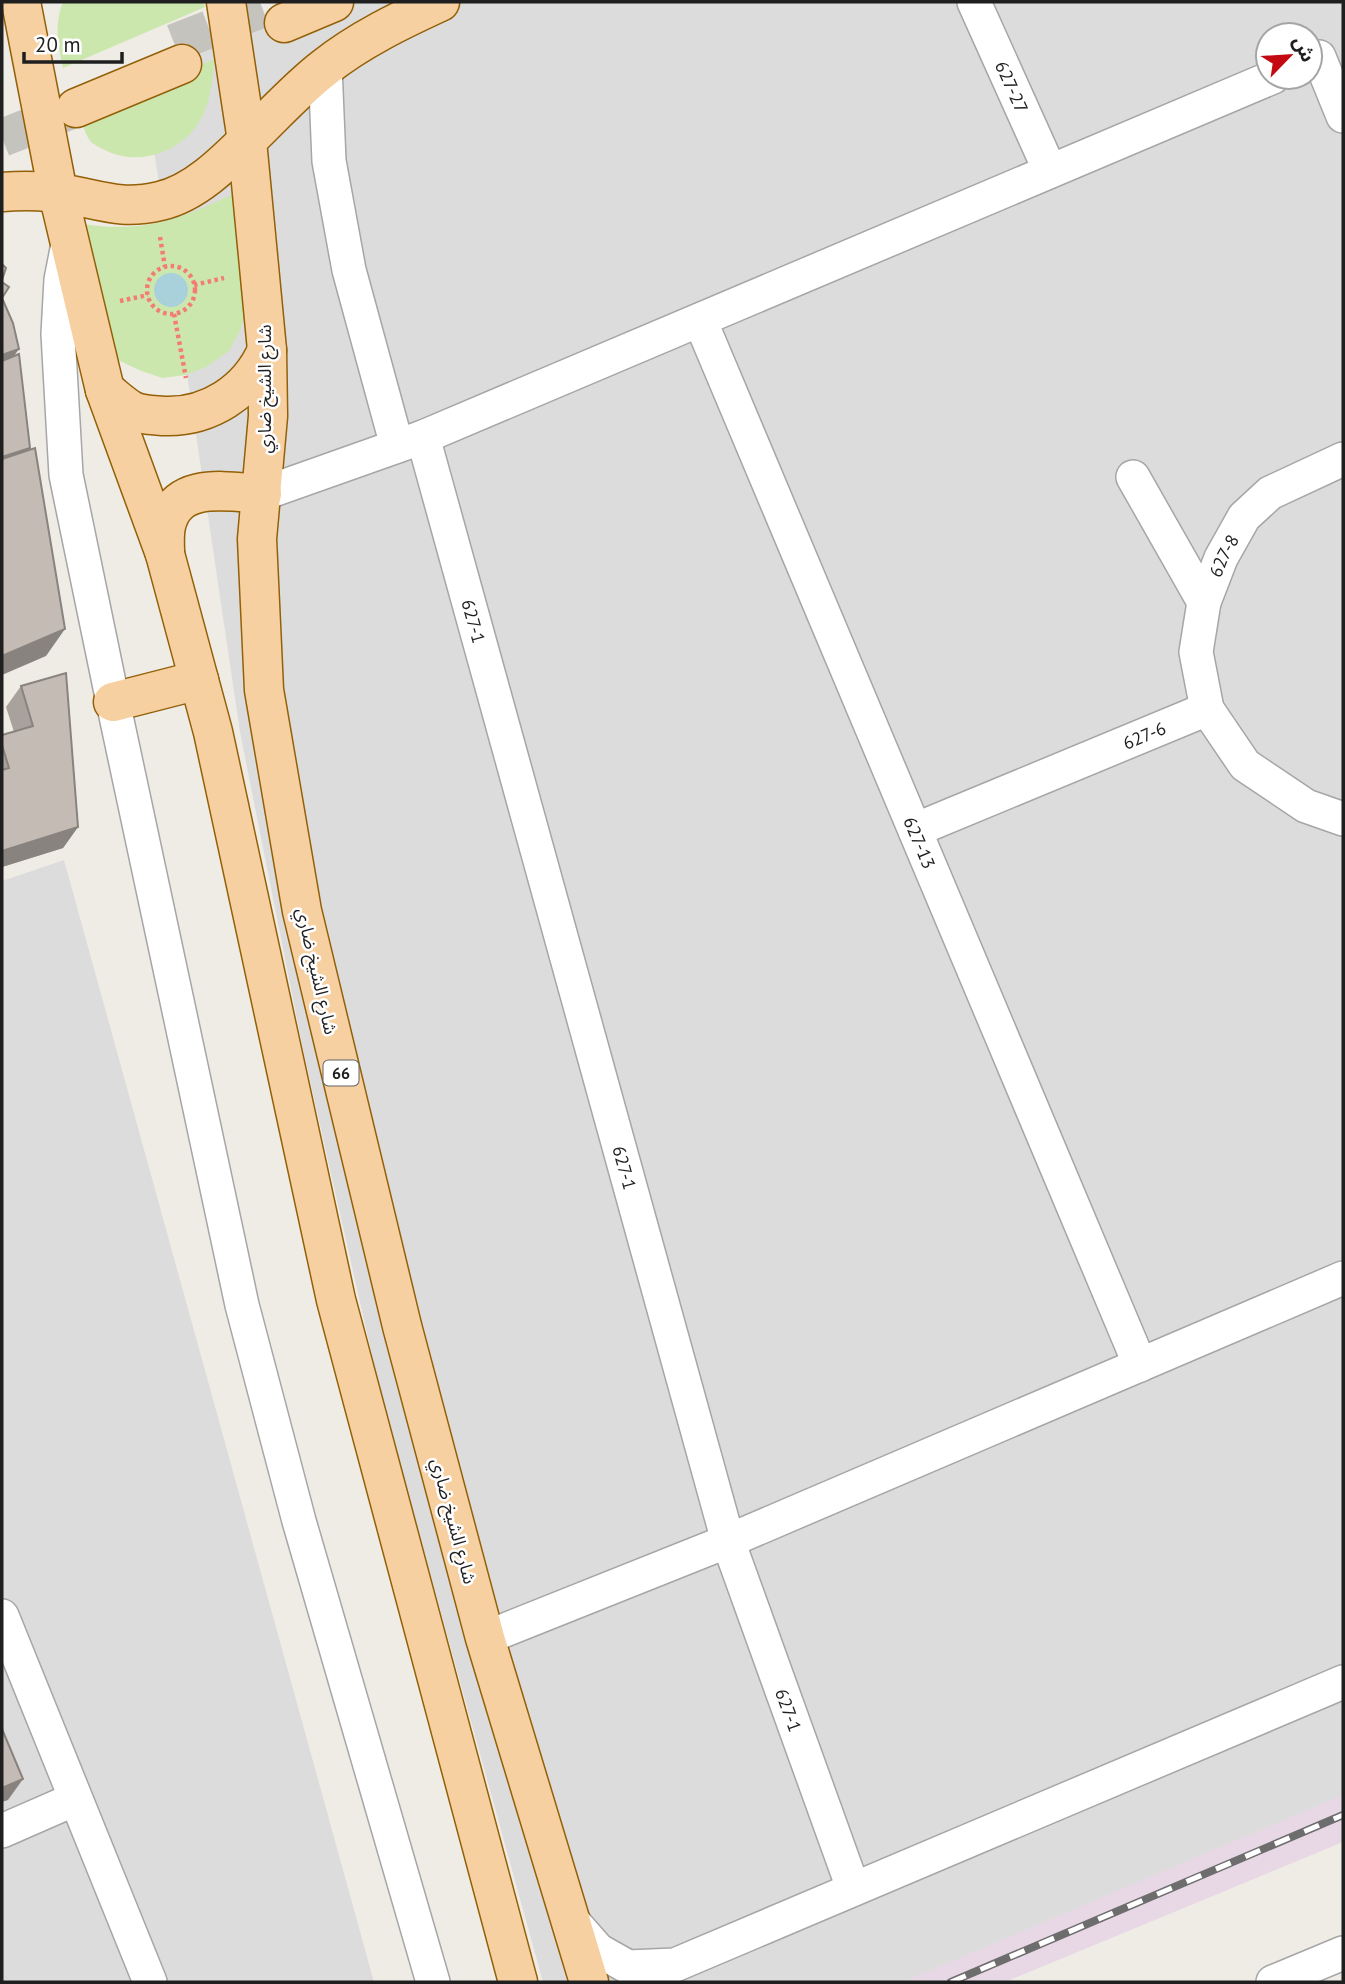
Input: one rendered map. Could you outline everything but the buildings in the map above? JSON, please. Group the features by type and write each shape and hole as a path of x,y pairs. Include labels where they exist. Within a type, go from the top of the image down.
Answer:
{"main road":[{"name":"شارع الشيخ ضاري","path":"226,2 247,141 267,350 268,416 257,539 264,690 302,911 402,1326 485,1638 589,1982"},
{"path":"284,23 334,2"},
{"path":"2,192 58,193 124,206 140,206 164,200 214,172 325,67 390,25 440,2"},
{"path":"17,9 105,390 165,554 213,732 336,1300 518,1982"},
{"path":"72,96 178,53"},
{"path":"105,390 131,410 149,415 191,414 226,400 237,391 248,380 267,350"},
{"path":"165,554 165,528 169,517 183,500 193,494 215,490 262,495"},
{"path":"113,702 199,680"}],"street":[{"name":"627-27","path":"974,2 1050,171"},
{"path":"1324,55 1343,116"},
{"name":"627-1","path":"325,67 329,161 349,270 410,442 728,1541 853,1888"},
{"path":"262,495 410,442 1254,85"},
{"path":"69,238 61,280 58,334 66,475 113,702 242,1306 299,1521 433,1982"},
{"name":"627-13","path":"700,320 1140,1365"},
{"name":"627-8","path":"1207,709 1196,652 1204,602 1221,558 1244,517 1270,493 1343,459"},
{"path":"1132,477 1204,602"},
{"path":"1207,709 1245,765 1306,806 1343,819"},
{"name":"627-6","path":"915,830 1207,709"},
{"path":"485,1638 728,1541 1343,1278"},
{"path":"2,1616 149,1982"},
{"path":"568,1916 598,1950 628,1967 666,1974 853,1888 1343,1682"},
{"path":"2,1831 75,1799"},
{"path":"1273,1982 1338,1964"}],"path":[{"path":"169,267 184,270 194,285 190,305 174,314 161,312 154,307 148,293 148,286 155,272 169,267"},
{"path":"174,314 191,414"}],"shaded area":[{"path":"300,2 1343,2 1343,1815 950,1982 543,1982 381,1395 304,1054 240,732 142,69"},
{"path":"64,860 374,1982 2,1982 2,881"},
{"path":"1343,1795 1343,1842 1005,1982 903,1982"}],"green space":[{"path":"63,2 203,2 205,7 63,68 58,26"},
{"path":"214,59 211,89 202,118 190,134 170,149 147,156 124,156 92,143 86,134 80,118"},
{"path":"235,193 247,307 240,331 229,351 206,367 186,375 162,378 120,361 109,351 83,224 125,227 161,222"}],"water":[{"path":"171,273 183,278 188,290 183,302 171,307 159,302 154,290 159,278"}],"tunnel":[{"path":"174,43 279,2"},
{"path":"2,138 74,109"}],"railway":[{"path":"951,1982 1343,1815"}]}
